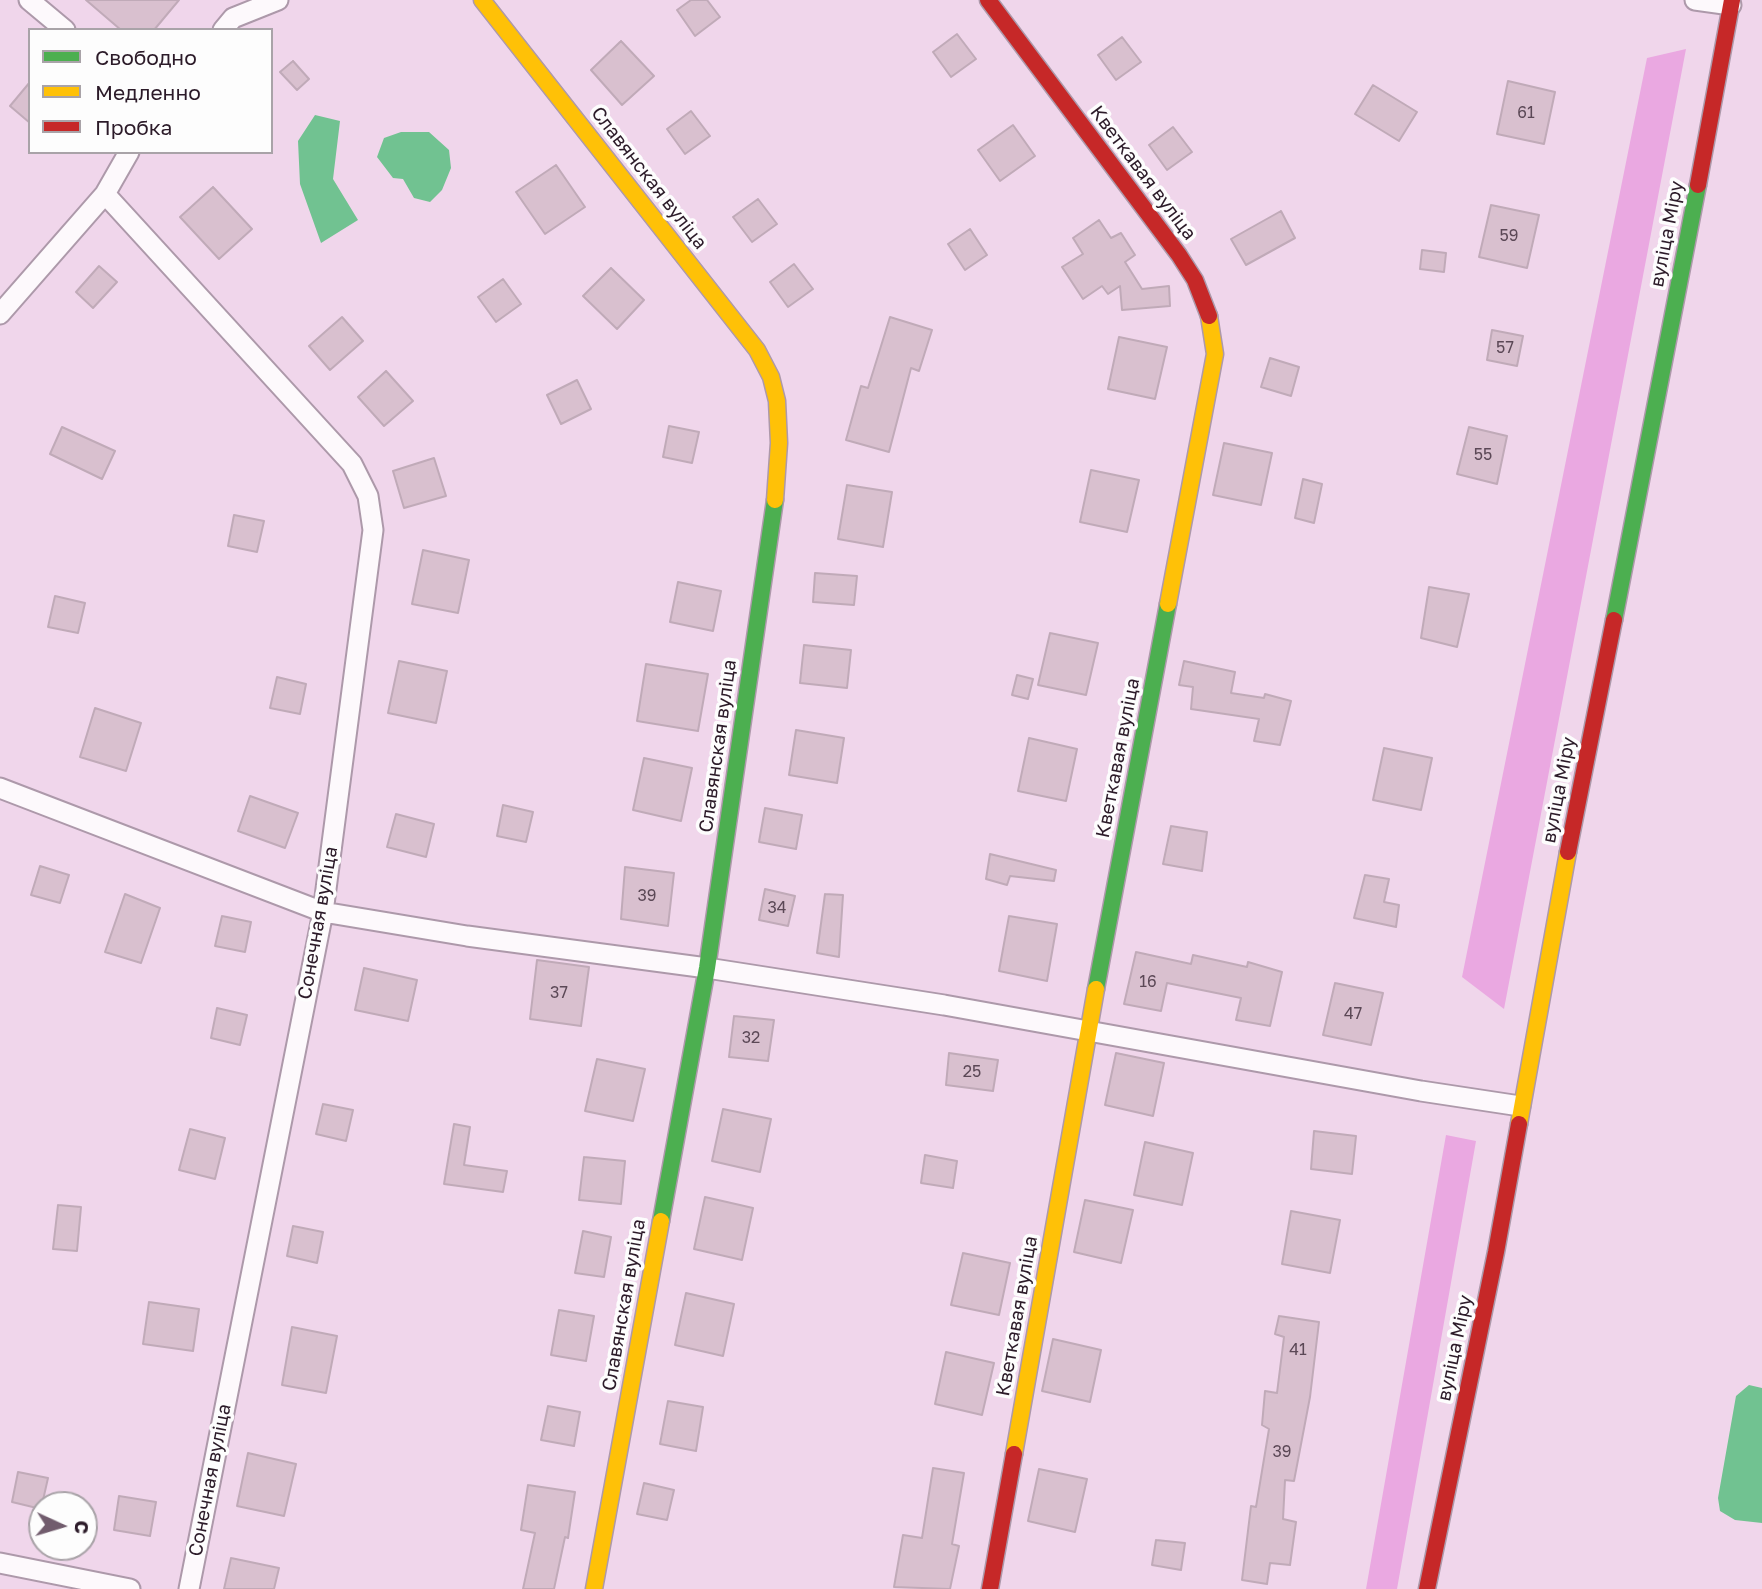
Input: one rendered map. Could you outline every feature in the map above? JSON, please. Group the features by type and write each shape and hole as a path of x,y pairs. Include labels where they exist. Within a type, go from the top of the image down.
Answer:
{"street":[{"path":"29,0 63,28"},
{"path":"224,28 233,18 278,0"},
{"name":"Славянская вуліца","path":"482,0 757,349 771,377 777,401 777,487 706,968 594,1589"},
{"name":"Кветкавая вуліца","path":"988,0 1190,272 1209,313 1215,354 1088,1032 990,1589"},
{"path":"1695,0 1732,3"},
{"name":"вуліца Міру","path":"1427,1589 1496,1252 1520,1105 1732,3"},
{"path":"0,314 106,194 128,154"},
{"name":"Сонечная вуліца","path":"106,194 352,464 368,496 373,530 323,912 189,1589"},
{"path":"0,788 323,912 467,936 706,968 944,1005 1421,1091 1520,1105"},
{"path":"0,1563 130,1589"}],"shaded area":[{"path":"1686,49 1504,1009 1462,977 1647,58"},
{"path":"315,115 340,121 333,179 358,220 321,243 300,184 298,141"},
{"path":"401,132 429,132 449,150 451,168 442,190 430,202 414,198 403,179 393,178 377,157 384,138"},
{"path":"1446,1135 1476,1141 1397,1589 1366,1589"},
{"path":"1749,1385 1762,1388 1762,1523 1735,1520 1720,1511 1718,1498 1736,1396"}],"building":[{"path":"86,0 179,0 156,28 119,28"},
{"path":"691,0 707,0 720,17 695,36 677,10"},
{"path":"957,34 976,59 951,77 933,52"},
{"path":"1122,37 1141,62 1116,80 1098,55"},
{"path":"621,41 654,76 622,105 591,70"},
{"path":"293,61 309,79 297,90 280,72"},
{"path":"1508,81 1555,92 1544,144 1497,134"},
{"path":"28,84 28,121 10,106"},
{"path":"1373,85 1417,112 1399,141 1355,114"},
{"path":"691,111 710,136 685,154 667,129"},
{"path":"1013,125 1035,156 1000,181 978,150"},
{"path":"1173,127 1192,152 1167,170 1149,145"},
{"path":"556,165 585,207 545,234 516,192"},
{"path":"213,187 252,229 219,259 180,217"},
{"path":"758,199 777,224 752,242 733,217"},
{"path":"1491,205 1539,215 1527,268 1479,257"},
{"path":"1281,211 1295,238 1246,265 1231,239"},
{"path":"1099,220 1111,238 1121,233 1135,255 1125,262 1142,289 1169,286 1170,306 1122,310 1120,286 1108,294 1102,286 1083,299 1062,267 1083,254 1073,238"},
{"path":"970,229 987,255 965,270 948,244"},
{"path":"1422,250 1446,253 1444,272 1420,269"},
{"path":"794,264 813,289 788,307 770,282"},
{"path":"99,266 117,282 93,308 76,292"},
{"path":"611,268 644,300 617,329 583,296"},
{"path":"503,279 521,304 496,322 478,297"},
{"path":"342,317 363,341 330,370 309,346"},
{"path":"890,317 932,330 919,371 911,368 889,452 846,440 861,386 868,388"},
{"path":"1492,330 1523,336 1517,366 1487,360"},
{"path":"1119,337 1167,347 1155,399 1108,389"},
{"path":"1270,358 1299,367 1291,396 1261,387"},
{"path":"386,371 413,401 384,426 358,397"},
{"path":"577,380 591,409 561,424 547,395"},
{"path":"669,426 699,432 692,463 663,457"},
{"path":"62,427 115,451 102,479 50,454"},
{"path":"1469,427 1507,436 1497,484 1457,474"},
{"path":"1224,443 1272,453 1261,505 1213,495"},
{"path":"434,458 446,496 404,508 393,471"},
{"path":"1091,470 1139,480 1127,532 1080,522"},
{"path":"1303,479 1322,484 1314,523 1295,518"},
{"path":"847,485 892,492 883,547 838,539"},
{"path":"234,515 264,521 257,552 228,546"},
{"path":"423,550 469,560 458,613 412,604"},
{"path":"815,573 857,576 854,605 813,602"},
{"path":"678,582 721,591 713,631 670,622"},
{"path":"1429,587 1469,594 1457,647 1421,638"},
{"path":"55,596 85,603 78,633 48,627"},
{"path":"1050,633 1098,643 1086,695 1038,685"},
{"path":"804,645 851,650 847,688 800,683"},
{"path":"399,661 447,671 436,723 388,713"},
{"path":"1184,661 1235,672 1231,693 1264,698 1265,694 1291,701 1280,745 1254,741 1259,719 1191,709 1193,687 1179,685"},
{"path":"646,664 708,674 698,731 637,721"},
{"path":"1017,675 1033,679 1028,699 1012,695"},
{"path":"277,677 306,684 300,714 270,708"},
{"path":"95,708 141,723 126,771 80,757"},
{"path":"796,730 844,738 837,783 789,775"},
{"path":"1029,738 1077,749 1066,801 1018,791"},
{"path":"1384,748 1432,758 1421,810 1373,800"},
{"path":"644,758 692,768 681,821 633,810"},
{"path":"250,796 298,813 285,848 238,831"},
{"path":"503,805 533,812 526,842 497,836"},
{"path":"765,808 802,815 796,849 759,842"},
{"path":"396,814 434,824 426,857 387,847"},
{"path":"1171,826 1207,832 1202,871 1163,864"},
{"path":"990,854 1056,870 1054,881 1010,876 1007,885 986,879"},
{"path":"40,866 69,875 60,903 31,895"},
{"path":"625,867 674,873 668,926 621,919"},
{"path":"1365,875 1389,879 1384,902 1399,905 1396,927 1354,918"},
{"path":"765,889 795,896 788,926 759,920"},
{"path":"125,894 160,908 141,963 105,952"},
{"path":"825,894 843,895 839,957 817,953"},
{"path":"222,916 251,922 245,952 215,946"},
{"path":"1009,916 1057,924 1047,981 999,971"},
{"path":"1136,952 1191,964 1193,955 1247,967 1248,962 1282,972 1270,1026 1236,1020 1241,998 1167,983 1161,1011 1124,1004"},
{"path":"537,960 589,967 581,1026 530,1019"},
{"path":"364,968 417,980 408,1021 355,1010"},
{"path":"1335,983 1383,993 1371,1045 1323,1035"},
{"path":"217,1008 247,1015 240,1045 211,1038"},
{"path":"734,1016 774,1020 768,1061 729,1057"},
{"path":"949,1053 998,1060 993,1091 946,1085"},
{"path":"1116,1053 1164,1063 1153,1116 1105,1105"},
{"path":"597,1059 645,1069 633,1121 585,1111"},
{"path":"323,1104 353,1110 346,1141 316,1134"},
{"path":"723,1109 771,1119 760,1172 712,1161"},
{"path":"454,1124 470,1127 464,1165 507,1171 503,1192 444,1184"},
{"path":"190,1129 225,1138 215,1179 179,1170"},
{"path":"1314,1131 1356,1136 1352,1174 1311,1169"},
{"path":"1145,1142 1193,1153 1182,1205 1134,1195"},
{"path":"925,1155 957,1161 953,1188 921,1183"},
{"path":"584,1157 625,1161 621,1204 579,1200"},
{"path":"705,1197 753,1208 742,1260 694,1249"},
{"path":"1085,1200 1133,1210 1121,1263 1074,1252"},
{"path":"58,1205 81,1207 77,1251 53,1249"},
{"path":"1291,1211 1340,1220 1330,1273 1282,1264"},
{"path":"293,1226 323,1232 317,1263 287,1256"},
{"path":"583,1231 611,1237 604,1277 575,1273"},
{"path":"963,1253 1010,1263 999,1315 951,1305"},
{"path":"686,1293 734,1304 723,1356 675,1345"},
{"path":"149,1302 199,1309 193,1351 143,1344"},
{"path":"559,1310 594,1316 586,1361 551,1355"},
{"path":"1279,1316 1319,1322 1310,1397 1294,1481 1285,1480 1283,1519 1296,1522 1290,1565 1270,1563 1267,1584 1242,1580 1251,1506 1256,1507 1269,1429 1262,1425 1265,1391 1277,1393 1284,1337 1275,1334"},
{"path":"292,1327 337,1336 326,1393 282,1385"},
{"path":"1053,1339 1101,1350 1090,1402 1042,1391"},
{"path":"946,1352 994,1363 982,1415 935,1404"},
{"path":"668,1401 703,1407 696,1451 660,1444"},
{"path":"548,1406 580,1412 574,1446 541,1440"},
{"path":"248,1453 296,1464 284,1516 237,1506"},
{"path":"933,1468 964,1473 952,1544 959,1546 950,1589 894,1587 903,1535 922,1538"},
{"path":"1039,1469 1087,1479 1075,1532 1028,1521"},
{"path":"18,1472 48,1478 45,1491 28,1491 28,1506 12,1502"},
{"path":"644,1483 674,1490 667,1520 637,1514"},
{"path":"528,1485 575,1492 568,1538 565,1537 554,1589 523,1589 535,1533 521,1530"},
{"path":"119,1496 156,1502 150,1536 114,1530"},
{"path":"1156,1540 1185,1543 1181,1570 1152,1565"},
{"path":"231,1558 279,1568 274,1589 224,1589"}],"traffic: fast":[{"path":"1614,620 1698,185"},
{"path":"661,1221 707,968 775,500"},
{"path":"1096,989 1168,604"}],"traffic: slow":[{"path":"482,0 757,350 771,377 777,401 779,443 775,500"},
{"path":"1168,604 1215,354 1209,316"},
{"path":"1519,1124 1568,852"},
{"path":"1014,1454 1096,989"},
{"path":"594,1589 661,1221"}],"traffic: jam":[{"path":"988,0 1179,255 1195,280 1209,316"},
{"path":"1698,185 1732,0"},
{"path":"1568,852 1614,620"},
{"path":"1427,1589 1496,1252 1519,1124"},
{"path":"990,1589 1014,1454"}]}
